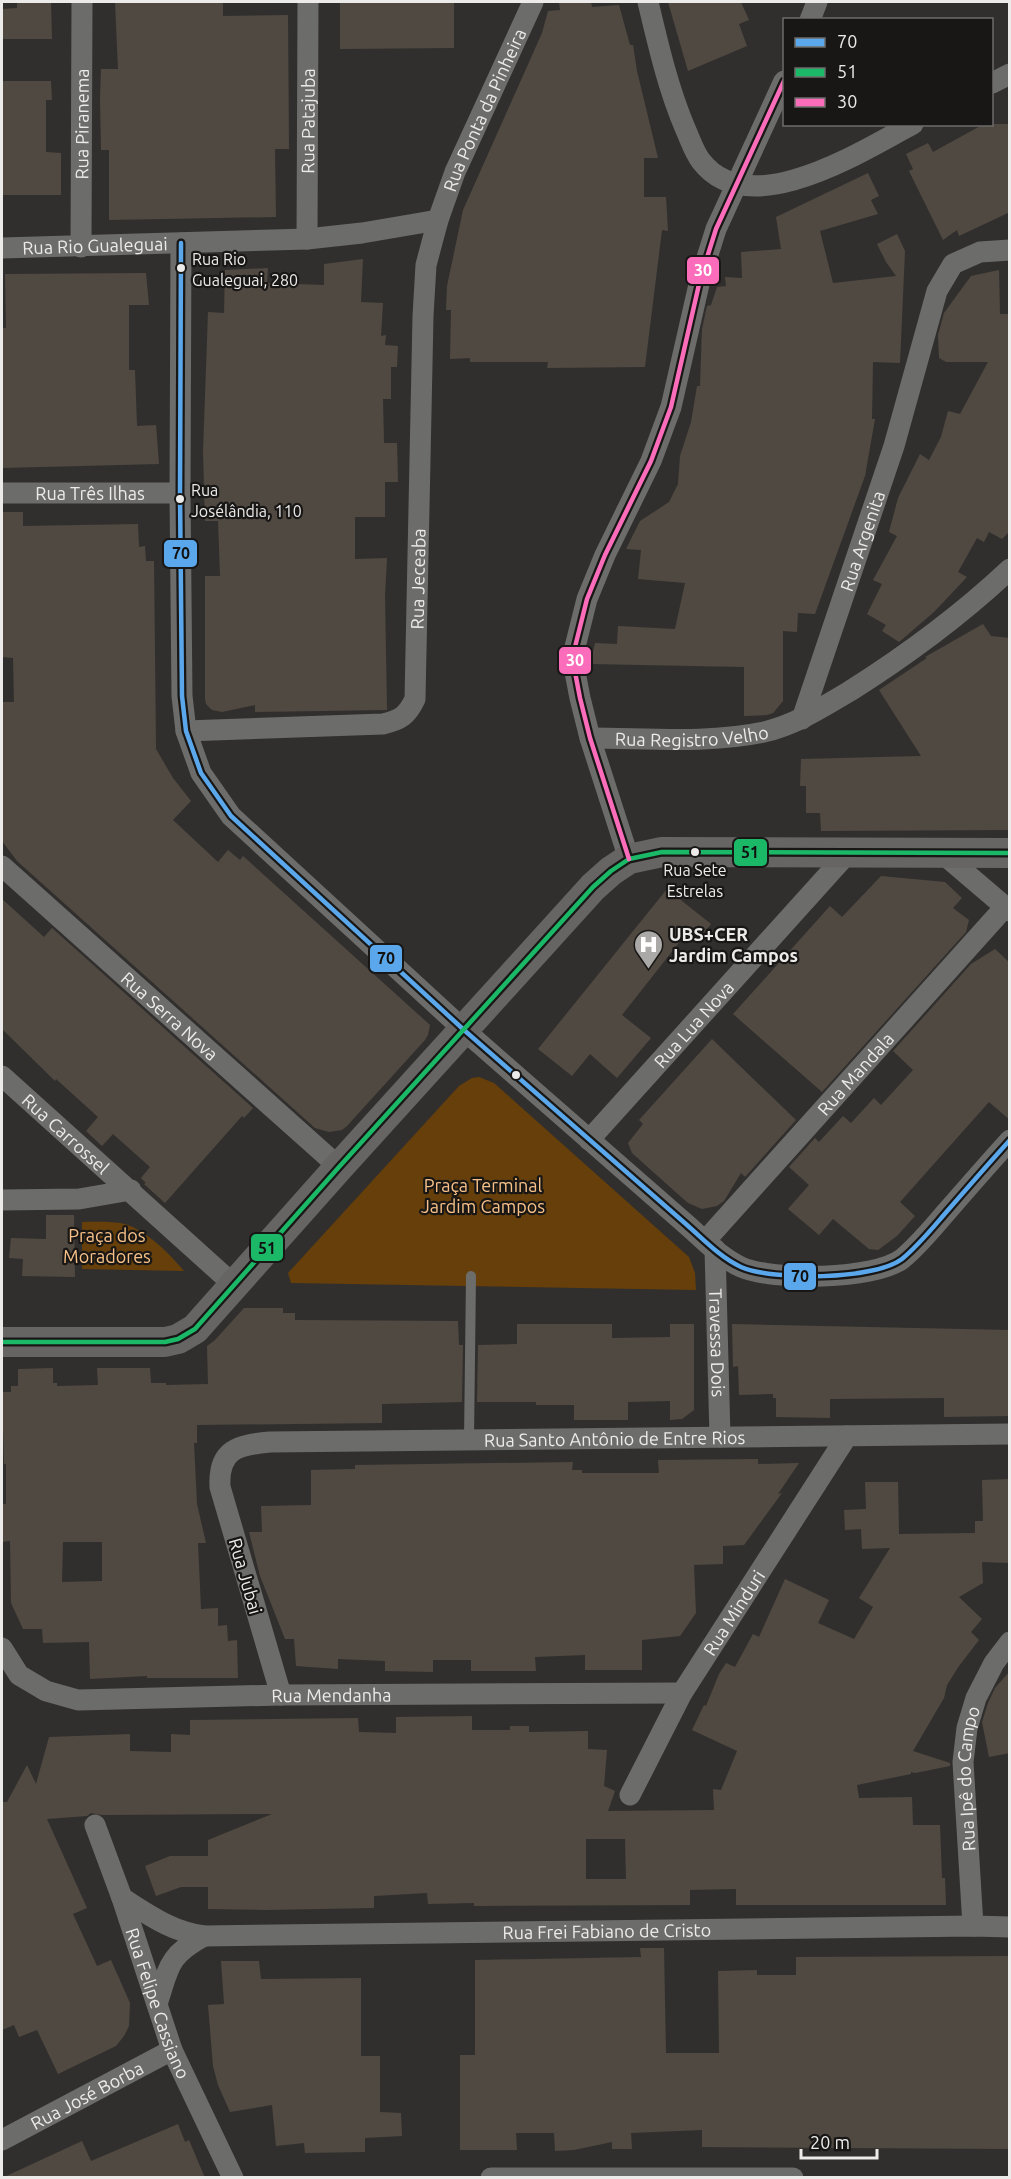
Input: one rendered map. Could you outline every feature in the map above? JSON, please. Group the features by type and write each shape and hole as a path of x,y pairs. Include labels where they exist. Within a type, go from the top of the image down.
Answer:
{"street":[{"name":"Rua Piranema","path":"81,247 82,2"},
{"name":"Rua Patajuba","path":"307,239 308,2"},
{"name":"Rua Ponta da Pinheira","path":"438,220 454,172 533,2"},
{"path":"648,2 677,109 701,161 716,176 735,185 752,187 776,184 806,176 843,161 909,126"},
{"path":"811,18 817,2"},
{"path":"993,82 1010,74"},
{"name":"Rua Registro Velho","path":"783,83 716,229 700,280 671,407 651,461 586,599 575,647 575,672 590,738 702,739 739,736 784,726 874,676 940,629 979,598 1010,569"},
{"name":"Rua Rio Gualeguai","path":"2,248 307,239 438,220"},
{"name":"Rua Jeceaba","path":"186,731 383,724 400,720 412,706 415,699 423,316 426,265 438,220"},
{"path":"181,243 182,696 186,731 201,773 231,816 464,1030 710,1245 740,1266 760,1273 784,1276 855,1274 879,1270 900,1260 918,1244 1010,1140"},
{"name":"Rua Argenita","path":"802,718 894,446 937,291 952,264 980,252 1010,250"},
{"name":"Rua Três Ilhas","path":"2,493 180,493"},
{"path":"590,738 629,859"},
{"path":"2,1342 171,1341 195,1329 593,888 610,871 629,859 662,852 1010,853"},
{"path":"942,853 1007,909"},
{"name":"Rua Lua Nova","path":"589,1140 847,854"},
{"name":"Rua Serra Nova","path":"2,866 339,1167"},
{"name":"Rua Mandala","path":"710,1245 1007,909"},
{"name":"Rua Carrossel","path":"2,1076 234,1285"},
{"name":"Rua Carrossel","path":"2,1200 79,1199 130,1190"},
{"name":"Travessa Dois","path":"710,1245 720,1437"},
{"name":"Rua Santo Antônio de Entre Rios","path":"225,1457 232,1450 246,1444 270,1442 1010,1434"},
{"name":"Rua Minduri","path":"630,1795 682,1693 847,1436"},
{"name":"Rua Jubai","path":"225,1457 221,1467 220,1487 281,1695"},
{"name":"Rua Ipê do Campo","path":"973,1926 963,1762 967,1728 976,1698 994,1663 1010,1642"},
{"name":"Rua Mendanha","path":"2,1648 19,1675 46,1691 78,1700 281,1695 682,1693"},
{"name":"Rua Felipe Cassiano","path":"94,1825 122,1898 172,2050 233,2178"},
{"name":"Rua Frei Fabiano de Cristo","path":"122,1898 170,1927 188,1934 204,1936 1010,1927"},
{"path":"157,2004 166,1972 172,1960 181,1950 204,1936"},
{"name":"Rua José Borba","path":"2,2140 172,2050"},
{"path":"491,2178 793,2178"}],"lane":[{"path":"469,1439 471,1276"}],"green space":[{"name":"Praça Terminal Jardim Campos","path":"479,1077 494,1083 689,1257 695,1273 696,1290 291,1283 288,1273 459,1086 472,1078"},
{"name":"Praça dos Moradores","path":"82,1222 114,1222 133,1227 157,1244 184,1271 82,1269"}],"building":[{"path":"17,2 51,2 52,39 2,39 2,9 17,8"},
{"path":"115,2 223,2 223,16 288,15 289,149 275,149 276,217 109,220 109,150 101,150 100,100 101,69 118,69"},
{"path":"340,2 454,2 454,48 340,49"},
{"path":"559,2 591,2 592,7 619,5 630,45 633,45 658,158 644,158 644,197 666,197 668,231 662,230 645,367 547,368 548,362 470,362 470,358 450,359 451,310 446,310 447,286 463,210 542,33 548,11 560,10"},
{"path":"668,2 741,2 749,20 739,24 747,46 688,71"},
{"path":"2,81 51,81 52,100 46,100 46,152 61,153 61,195 2,195"},
{"path":"1010,124 1010,212 959,236 957,230 943,240 909,171 913,169 906,154 928,143 933,152 980,126"},
{"path":"868,173 879,196 871,200 878,214 820,231 833,283 896,276 877,244 897,234 905,251 900,363 873,362 872,419 875,419 865,476 815,614 798,613 797,632 783,631 783,701 773,713 744,716 744,667 590,664 595,643 617,644 618,626 675,629 685,583 638,579 641,550 626,549 640,521 669,502 678,484 680,456 691,422 697,386 700,386 702,329 707,306 711,305 717,287 726,286 725,277 742,278 741,252 781,249 776,217"},
{"path":"363,259 361,302 383,303 381,336 386,335 385,345 398,346 397,367 391,367 391,399 383,399 384,443 397,443 398,482 385,482 385,517 355,517 355,559 387,558 385,596 387,710 255,712 255,705 222,712 212,710 206,704 205,699 205,576 220,576 218,521 205,521 203,452 208,312 224,313 225,270 268,268 267,283 324,285 324,264"},
{"path":"999,270 1000,314 1010,314 1010,531 1002,539 989,532 984,542 977,538 958,572 967,577 934,612 899,642 882,631 886,625 867,614 882,584 873,580 897,536 889,532 898,498 920,454 929,460 941,437 948,411 960,414 988,362 946,362 939,358 938,335 944,313 971,276"},
{"path":"146,273 149,305 129,305 129,370 135,370 137,426 156,425 159,464 2,468 2,328 6,328 5,274"},
{"path":"3,512 23,512 23,526 138,524 139,547 145,546 146,561 154,561 156,749 173,778 191,801 173,820 218,862 228,850 240,860 243,856 430,1025 425,1040 342,1130 329,1132 315,1128 17,861 2,841 2,702 14,702 13,658 2,657"},
{"path":"983,624 991,636 1010,638 1010,830 821,831 820,813 806,813 806,786 800,786 801,759 921,756 879,690 927,658 925,657"},
{"path":"881,876 945,882 962,898 953,908 969,920 966,932 822,1092 733,1014 830,906 842,917"},
{"path":"667,889 711,924 695,943 685,935 622,1015 651,1038 617,1078 590,1054 572,1076 538,1049"},
{"path":"2,899 44,937 52,928 253,1108 244,1118 242,1116 165,1203 144,1184 146,1183 141,1178 150,1167 113,1134 102,1146 86,1131 98,1117 56,1079 55,1081 2,1029"},
{"path":"995,949 1010,963 1010,1120 989,1102 900,1202 915,1216 897,1236 878,1250 869,1249 833,1219 819,1235 788,1209 809,1185 789,1167 815,1138 819,1142 843,1116 851,1123 874,1098 881,1105 913,1070 893,1051 971,964"},
{"path":"712,1039 796,1120 745,1177 741,1173 724,1201 717,1206 702,1209 688,1203 680,1196 632,1153 628,1143 643,1124 639,1120"},
{"path":"46,1215 74,1215 75,1277 22,1276 23,1259 9,1258 11,1238 46,1239"},
{"path":"244,1308 283,1308 283,1313 295,1313 295,1320 458,1321 459,1345 463,1345 462,1402 382,1404 382,1423 197,1425 197,1443 194,1443 197,1504 206,1543 198,1543 201,1609 218,1608 218,1626 227,1625 228,1641 237,1640 238,1678 147,1678 147,1676 90,1679 89,1642 43,1643 42,1629 23,1629 11,1603 10,1541 2,1542 2,1504 6,1504 6,1464 4,1464 2,1392 11,1392 11,1386 18,1386 18,1369 53,1368 53,1383 57,1383 57,1386 98,1385 97,1368 150,1368 151,1383 208,1384 207,1346","holes":["63,1542 102,1542 102,1581 62,1582"]},
{"path":"517,1324 612,1324 612,1338 670,1337 670,1324 694,1324 694,1410 682,1419 670,1420 670,1401 628,1402 628,1420 574,1420 574,1405 536,1405 536,1402 477,1402 478,1345 517,1344"},
{"path":"732,1324 1010,1330 1010,1416 944,1417 944,1398 830,1399 830,1418 776,1417 776,1398 773,1398 773,1394 739,1395 738,1366 733,1367"},
{"path":"758,1459 758,1464 799,1463 778,1494 782,1493 744,1545 723,1546 723,1564 694,1565 696,1613 680,1636 642,1640 642,1670 585,1670 585,1655 535,1657 536,1671 471,1671 471,1660 433,1660 433,1672 385,1671 385,1661 338,1659 338,1669 296,1666 294,1639 285,1639 260,1576 249,1532 262,1532 261,1506 311,1505 311,1470 355,1469 355,1465 573,1462 572,1470 582,1470 582,1473 659,1473 658,1460"},
{"path":"1010,1479 1010,1563 982,1562 983,1583 959,1597 982,1619 971,1632 979,1640 947,1685 944,1698 913,1751 950,1763 950,1766 911,1772 911,1774 857,1785 859,1798 912,1797 913,1825 940,1825 942,1878 945,1878 946,1905 736,1905 736,1889 690,1890 690,1905 474,1906 474,1903 428,1904 427,1893 374,1896 374,1908 208,1909 208,1887 181,1887 156,1896 145,1866 170,1856 208,1856 208,1840 272,1814 102,1815 91,1813 87,1816 47,1819 87,1908 73,1914 97,1966 111,1960 130,2003 129,2026 116,2046 58,2074 37,2030 19,2037 14,2025 2,2030 2,1802 7,1802 27,1765 36,1784 49,1737 130,1734 130,1751 171,1752 171,1734 190,1735 190,1720 358,1718 359,1732 396,1733 396,1717 472,1716 472,1730 510,1730 510,1726 529,1726 529,1732 588,1731 588,1749 607,1750 604,1786 615,1791 608,1811 714,1810 713,1789 721,1790 737,1751 692,1730 726,1663 735,1667 753,1634 759,1637 785,1579 829,1600 818,1623 854,1639 873,1607 859,1598 890,1548 862,1549 861,1529 845,1530 844,1510 866,1509 865,1482 898,1482 899,1534 975,1533 975,1521 983,1521 982,1480","holes":["586,1839 625,1839 626,1879 586,1879"]},
{"path":"1010,1671 1010,1753 989,1757 982,1722 995,1688"},
{"path":"640,1948 664,1948 666,2053 719,2053 718,1971 757,1970 757,1975 796,1975 796,1957 1010,1956 1010,2149 702,2147 702,2130 631,2133 632,2149 612,2149 612,2142 574,2150 555,2151 554,2133 516,2133 517,2150 460,2150 460,2055 475,2055 475,1960 641,1957"},
{"path":"221,1961 259,1961 261,1979 361,1978 361,2056 380,2056 380,2112 401,2113 402,2136 365,2138 365,2152 305,2153 304,2143 276,2146 272,2105 230,2112 218,2085 213,2066 208,2005 224,2004"},
{"path":"178,2124 185,2142 189,2140 205,2178 2,2178 82,2141 91,2161"}],"transit line":[{"name":"30","path":"629,859 590,738 575,672 575,647 587,599 605,555 651,461 671,407 700,280 716,229 783,83"},
{"name":"70","path":"181,243 182,696 186,731 201,773 231,816 464,1030 712,1248 741,1267 776,1275 823,1276 870,1271 888,1266 902,1259 921,1241 1010,1140"},
{"name":"51","path":"2,1342 165,1342 178,1339 195,1329 593,887 629,859 662,852 1010,853"}],"place":[{"name":"Rua Rio Gualeguai, 280","path":"181,268"},
{"name":"Rua Josélândia, 110","path":"180,499"},
{"name":"Rua Sete Estrelas","path":"695,852"},
{"name":"UBS+CER Jardim Campos","path":"648,970"}]}
